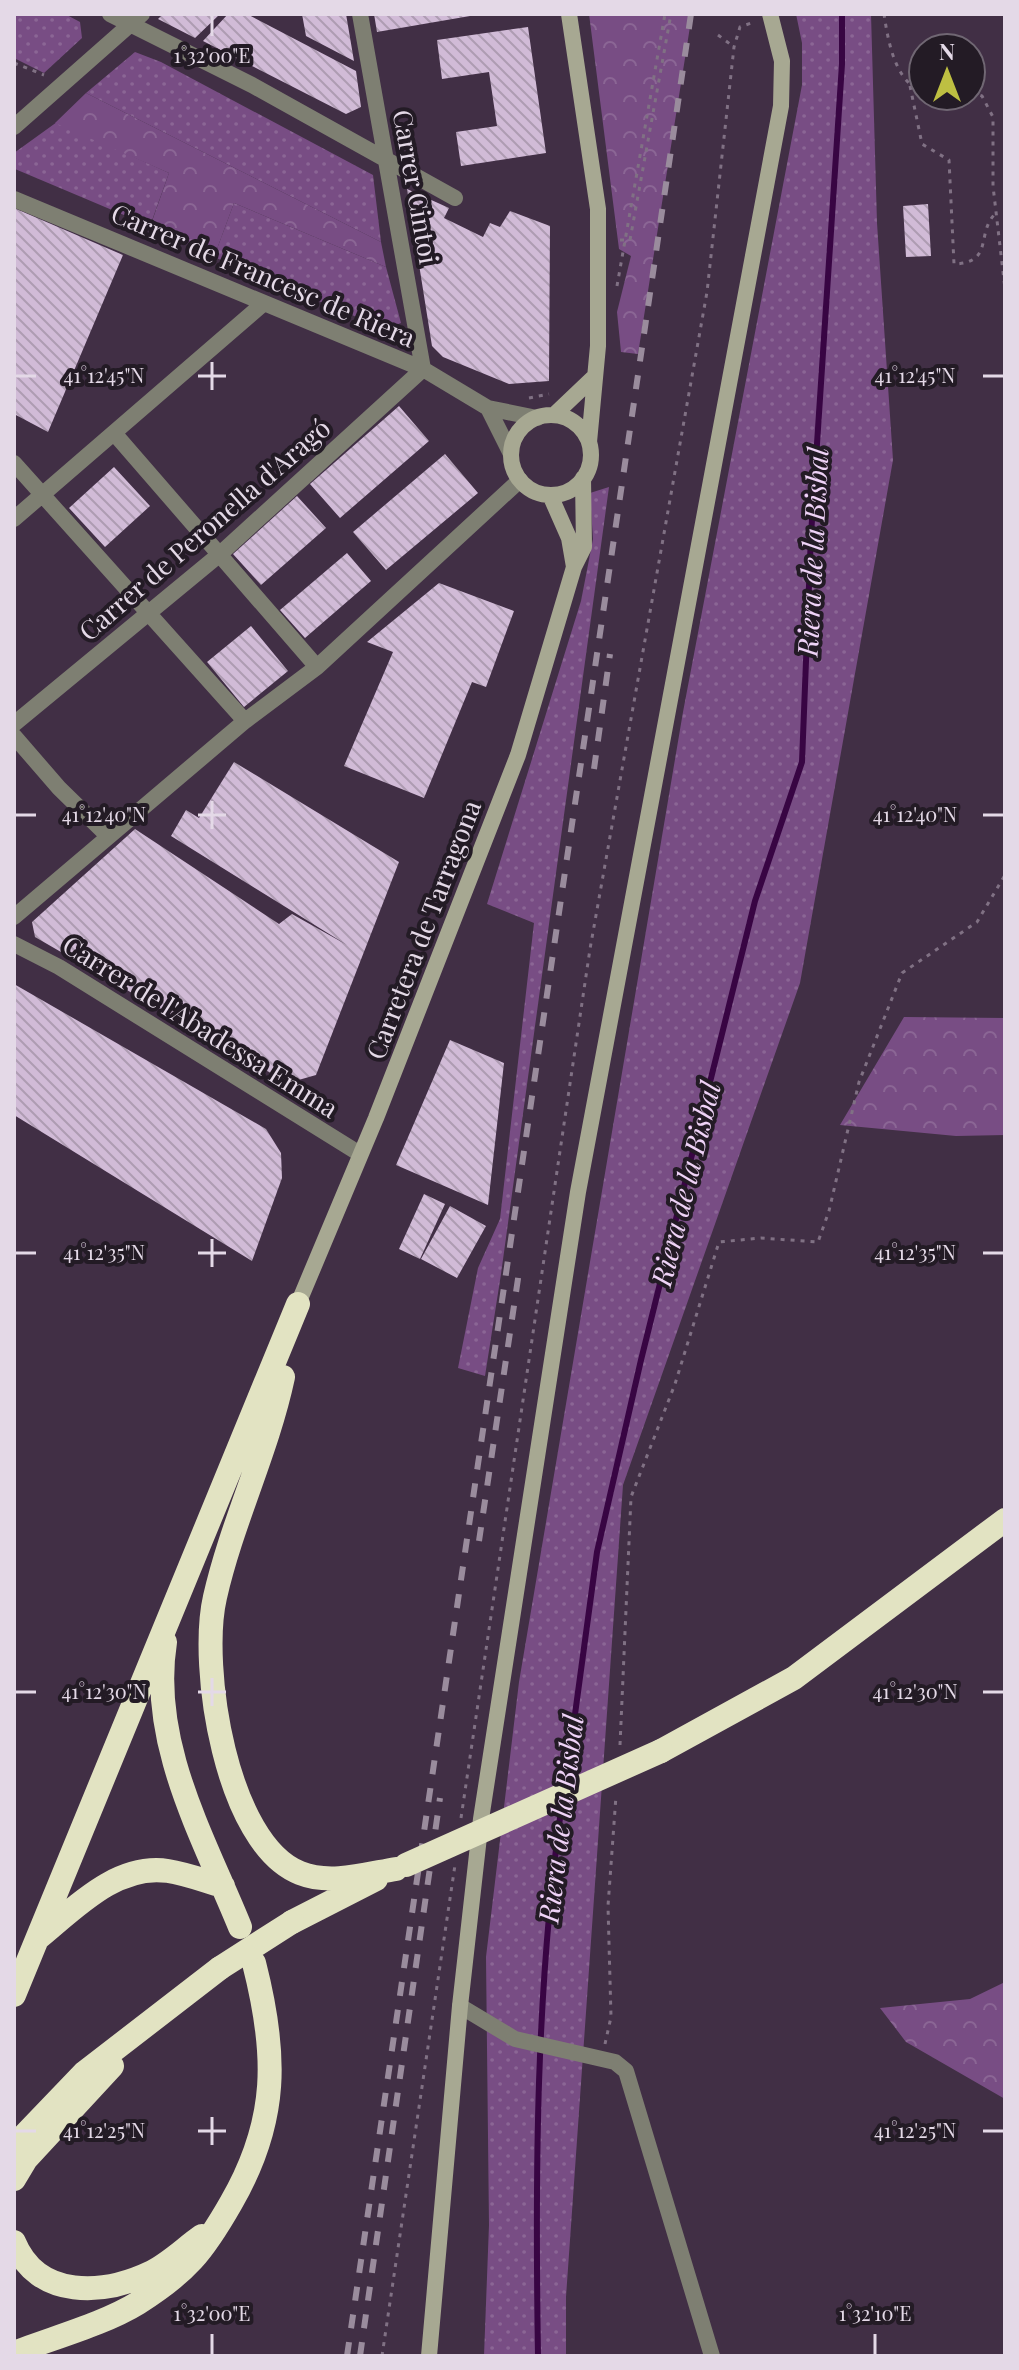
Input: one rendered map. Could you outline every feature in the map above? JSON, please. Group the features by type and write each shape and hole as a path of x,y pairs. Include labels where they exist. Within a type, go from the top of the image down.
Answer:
{"highway":[{"path":"14,1995 146,1666 168,1624 298,1304"},
{"path":"298,1304 280,1392 241,1502 214,1600 210,1655 216,1708 229,1768 254,1831 286,1866 303,1875 331,1878 401,1867"},
{"path":"14,2146 84,2073 157,2014 220,1968 292,1922 401,1867 661,1751 794,1678 1005,1520"},
{"path":"168,1624 160,1690 173,1764 240,1927"},
{"path":"34,1942 100,1887 136,1875 166,1870 223,1886"},
{"path":"14,2353 135,2305 179,2275 203,2252 252,2167 269,2106 270,2044 254,1963"},
{"path":"14,2179 26,2159 157,2014"},
{"path":"14,2242 28,2265 45,2278 66,2287 93,2290 124,2284 155,2270 220,2223"}],"street":[{"path":"110,14 136,19 455,198"},
{"name":"Carrer Cintoi","path":"360,14 423,369"},
{"path":"488,408 520,480 528,488 550,495 574,487 583,478 591,454 598,209 569,14"},
{"path":"429,2356 460,2006 481,1819 578,1192 781,106 782,61 771,15"},
{"path":"14,127 136,19"},
{"name":"Carrer de Francesc de Riera","path":"14,199 423,369 488,408 537,418"},
{"path":"14,519 264,303"},
{"name":"Carrer de Peronella d'Aragó","path":"14,724 220,554 423,369"},
{"path":"554,415 595,376"},
{"path":"511,454 518,432 537,418 554,415 575,424 589,442"},
{"path":"114,433 317,667"},
{"path":"14,463 146,615 245,721"},
{"name":"Carretera de Tarragona","path":"298,1304 518,755 574,567 584,547 583,478"},
{"path":"14,917 245,721 317,667 520,480"},
{"path":"550,495 569,538 574,567"},
{"path":"14,736 59,788 107,835"},
{"name":"Carrer de l'Abadessa Emma","path":"14,944 59,967 360,1154"},
{"path":"460,2006 515,2039 615,2062 626,2071 712,2356"}],"path":[{"path":"616,292 665,14"},
{"path":"623,240 630,240 671,14"},
{"path":"884,14 898,66 907,81"},
{"path":"718,35 734,47 740,27 771,15"},
{"path":"14,63 63,83"},
{"path":"987,106 993,117 995,214 1005,289"},
{"path":"915,112 922,144 949,160 954,264 966,264 978,255 990,219 995,214"},
{"path":"527,398 560,392"},
{"path":"619,1752 631,1497 680,1370 719,1242 761,1238 818,1242 829,1211 859,1082 902,973 977,922 1005,875"},
{"path":"602,2059 611,2017 608,1906 617,1783"}],"green space":[{"path":"14,14 65,14 80,22 82,38 44,73 14,58"},
{"path":"589,14 692,14 638,354 621,352 617,312 631,256 619,249"},
{"path":"796,14 871,14 877,223 893,460 800,983 623,1485 566,2297 566,2356 484,2356 489,2225 486,1957 519,1682 683,712 802,85 802,43"},
{"path":"135,52 161,62 373,175 381,242 86,93"},
{"path":"86,93 381,242 386,267 234,203 214,257 150,227 169,173 55,123"},
{"path":"57,122 169,173 150,226 15,169 14,153"},
{"path":"234,203 386,267 401,323 385,329 214,257"},
{"path":"609,487 485,1376 458,1368 478,1268 500,1219 534,923 487,904 581,601 593,539 590,493"},
{"path":"904,1017 1005,1018 1005,1135 956,1136 840,1125"},
{"path":"1005,1982 1005,2099 906,2042 880,2008 970,1999"}],"building":[{"path":"163,14 220,14 195,38 158,19"},
{"path":"228,14 247,14 356,71 361,107 346,114 203,41"},
{"path":"302,14 346,14 354,61 306,36"},
{"path":"374,14 470,14 470,16 377,32"},
{"path":"528,27 546,153 461,166 456,132 497,126 489,72 442,79 437,40"},
{"path":"407,189 449,208 444,218 483,237 490,223 500,227 510,211 550,226 549,381 509,384 443,357 432,346"},
{"path":"928,204 931,256 906,257 903,206"},
{"path":"14,208 123,255 48,432 14,414"},
{"path":"399,406 429,441 340,518 310,484"},
{"path":"445,454 478,493 386,570 353,532"},
{"path":"114,467 150,506 105,547 69,508"},
{"path":"297,496 326,528 261,585 233,554"},
{"path":"347,553 371,581 305,638 280,610"},
{"path":"439,583 514,611 486,687 472,682 424,798 344,766 393,652 367,642"},
{"path":"251,626 288,671 244,707 207,662"},
{"path":"234,762 399,862 316,1075 288,1083 35,937 32,922 135,829 279,924 292,914 347,945 171,836 186,810 199,818"},
{"path":"14,984 266,1129 281,1153 282,1178 252,1261 14,1115"},
{"path":"450,1040 504,1063 488,1205 396,1165"},
{"path":"424,1194 445,1204 420,1259 399,1249"},
{"path":"450,1206 486,1226 457,1278 421,1259"}],"waterway":[{"name":"Riera de la Bisbal","path":"565,1788 597,1552 641,1360 755,901 802,762 811,535 842,64 842,14"},
{"name":"Riera de la Bisbal","path":"538,2356 539,2079 547,1941 562,1803"}],"railway":[{"path":"347,2356 691,14"},
{"path":"594,769 610,654"},
{"path":"479,1541 519,1272"},
{"path":"360,2356 440,1798"}]}
